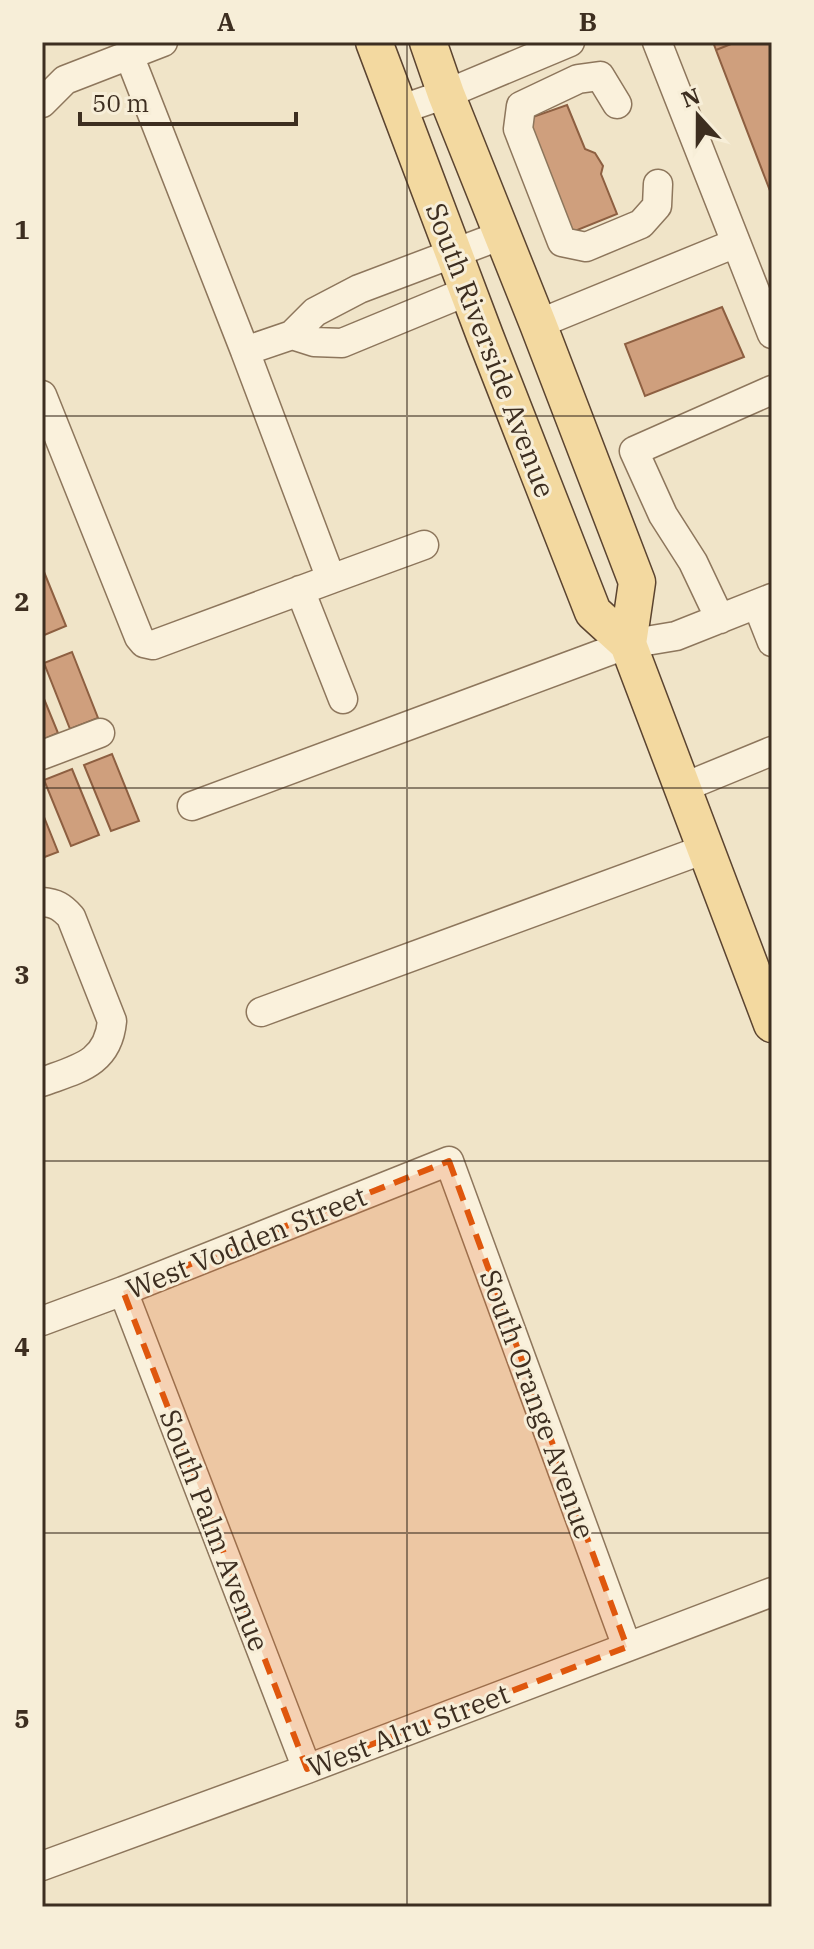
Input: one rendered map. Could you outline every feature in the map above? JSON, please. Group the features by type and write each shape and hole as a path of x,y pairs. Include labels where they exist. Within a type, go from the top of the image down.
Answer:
{"main road":[{"name":"South Riverside Avenue","path":"374,42 593,612 628,644 772,1024"},
{"name":"South Riverside Avenue","path":"428,42 637,582 628,644"}],"street":[{"path":"42,103 65,80 163,42"},
{"path":"399,110 446,94 570,42"},
{"path":"657,42 772,334"},
{"path":"129,55 331,579"},
{"path":"617,104 600,76 578,79 521,106 518,129 562,242 586,247 641,224 657,206 658,184"},
{"path":"245,351 292,335 315,312 359,289 502,235"},
{"path":"538,324 736,243"},
{"path":"292,335 314,342 342,343 468,291"},
{"path":"720,619 693,562 663,515 634,451 772,390"},
{"path":"42,395 144,643 153,645 424,545"},
{"path":"300,590 343,699"},
{"path":"192,806 628,644 676,636 764,601 772,642"},
{"path":"42,755 100,733"},
{"path":"682,788 772,751"},
{"path":"261,1012 705,849"},
{"path":"42,902 55,903 71,917 112,1021 111,1035 99,1057 87,1065 42,1082"},
{"name":"West Vodden Street","path":"42,1321 449,1161"},
{"name":"South Orange Avenue","path":"449,1161 627,1647"},
{"name":"South Palm Avenue","path":"123,1291 307,1769"},
{"name":"West Alru Street","path":"42,1866 772,1592"}],"highlighted area":[{"path":"449,1161 627,1647 307,1769 123,1291"}],"building":[{"path":"713,42 736,42 716,50"},
{"path":"736,42 772,42 772,196 716,50"},
{"path":"567,105 585,149 595,153 603,166 601,174 617,214 565,235 527,119"},
{"path":"722,307 744,357 645,396 625,344"},
{"path":"42,567 66,626 42,636"},
{"path":"72,652 98,718 70,729 44,663"},
{"path":"42,694 58,733 42,740"},
{"path":"112,754 139,821 111,831 84,765"},
{"path":"72,769 99,835 71,846 44,780"},
{"path":"42,812 58,852 42,858"}]}
